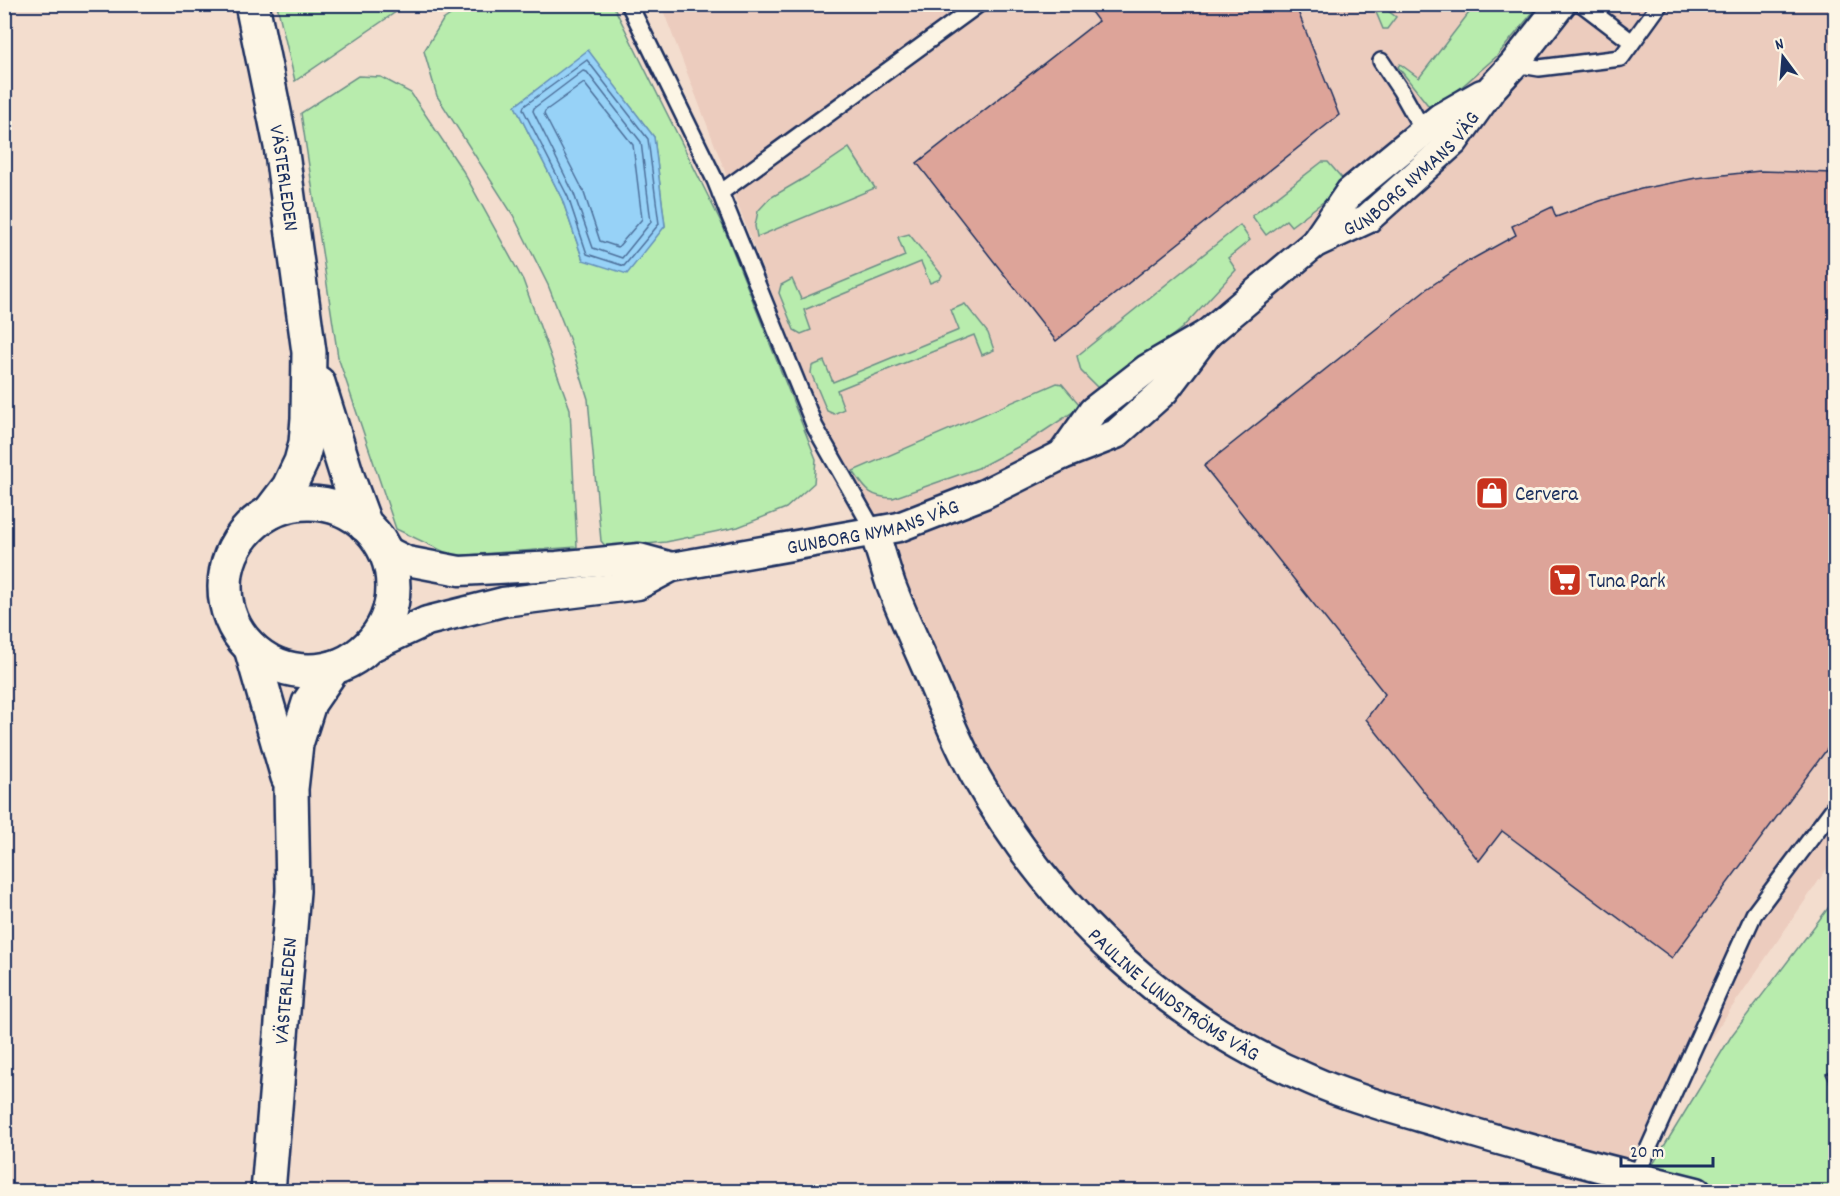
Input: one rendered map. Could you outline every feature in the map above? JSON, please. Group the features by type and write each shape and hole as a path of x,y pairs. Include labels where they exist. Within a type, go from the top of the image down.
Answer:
{"main road":[{"name":"VÄSTERLEDEN","path":"252,4 281,146 309,352 308,418 304,453 289,487 270,512"},
{"name":"VÄSTERLEDEN","path":"309,352 348,479 365,525"},
{"path":"312,503 340,509 365,525 385,550 392,576 392,602 383,628 367,649 357,657 333,668 312,671 290,669 269,661 251,648 238,633 229,615 225,575 228,562 240,538 248,528 270,512 284,507 312,503"},
{"name":"VÄSTERLEDEN","path":"251,648 291,789"},
{"name":"VÄSTERLEDEN","path":"268,1191 293,891 291,789 296,744 309,703 333,668"}],"street":[{"name":"GUNBORG NYMANS VÄG","path":"367,649 427,621 503,602 638,585 672,567 899,527 984,494 1062,455 1116,434 1164,391 1207,334 1315,243 1367,219 1454,141 1492,88 1561,4"},
{"name":"GUNBORG NYMANS VÄG","path":"1315,243 1350,192 1440,118 1492,88"},
{"name":"PAULINE LUNDSTRÖMS VÄG","path":"874,531 891,584 952,727 976,777 1035,867 1082,922 1120,960 1162,995 1260,1056 1310,1080 1366,1101 1537,1151 1697,1191"},
{"name":"GUNBORG NYMANS VÄG","path":"385,550 407,561 460,572 557,567 639,558 672,567"}],"lane":[{"path":"629,4 720,193 815,427 874,531"},
{"path":"720,193 979,4"},
{"path":"1582,4 1632,42"},
{"path":"1514,64 1539,68 1621,58 1660,4"},
{"path":"1381,61 1424,132"},
{"path":"1636,1176 1754,915 1836,805"}],"shaded area":[{"path":"661,5 1835,5 1835,857 1619,1172 1315,1087 1057,907 899,624"}],"green space":[{"path":"277,4 406,5 295,81"},
{"path":"465,5 613,5 723,226 816,459 814,483 786,508 738,527 666,542 607,548 601,541 588,399 570,341 548,285 513,215 437,96 424,51 443,20","holes":["588,51 654,137 665,226 583,260 562,199 515,106"]},
{"path":"1373,5 1380,5 1396,17 1387,29 1383,29"},
{"path":"1475,5 1539,5 1497,56 1443,103 1431,109 1398,67 1400,64 1419,78"},
{"path":"358,76 381,77 411,93 463,171 523,280 570,409 577,547 453,556 396,529 338,357 301,113"},
{"path":"849,148 875,188 757,237 755,226 758,211 770,198"},
{"path":"1322,162 1328,162 1347,184 1291,226 1286,220 1266,235 1252,216"},
{"path":"1240,225 1250,240 1228,258 1236,270 1182,328 1101,391 1081,371 1077,356"},
{"path":"909,234 942,275 940,279 930,283 921,262 804,310 811,330 801,334 794,330 779,293 781,285 792,279 801,299 905,256 898,237"},
{"path":"965,304 988,333 994,350 982,355 974,335 837,390 844,409 834,414 827,411 811,373 812,366 824,361 833,382 959,330 951,310"},
{"path":"1057,383 1062,384 1079,404 1076,410 1029,441 978,468 893,498 873,494 861,483 853,471"},
{"path":"1835,899 1835,1191 1636,1192 1732,1035"}],"water":[{"path":"588,50 654,137 665,226 627,274 583,260 562,199 515,106"}],"building":[{"path":"1085,4 1295,4 1339,115 1056,341 917,163 1098,21"},
{"name":"Tuna Park","path":"1760,171 1836,173 1836,737 1672,958 1502,831 1479,861 1366,719 1385,694 1204,466 1425,290 1467,262 1516,235 1512,226 1552,207 1556,217 1641,189 1696,178"},
{"path":"1836,1070 1836,1095 1826,1074"}],"place":[{"name":"Cervera","path":"1492,493"},
{"name":"Tuna Park","path":"1565,580"}]}
